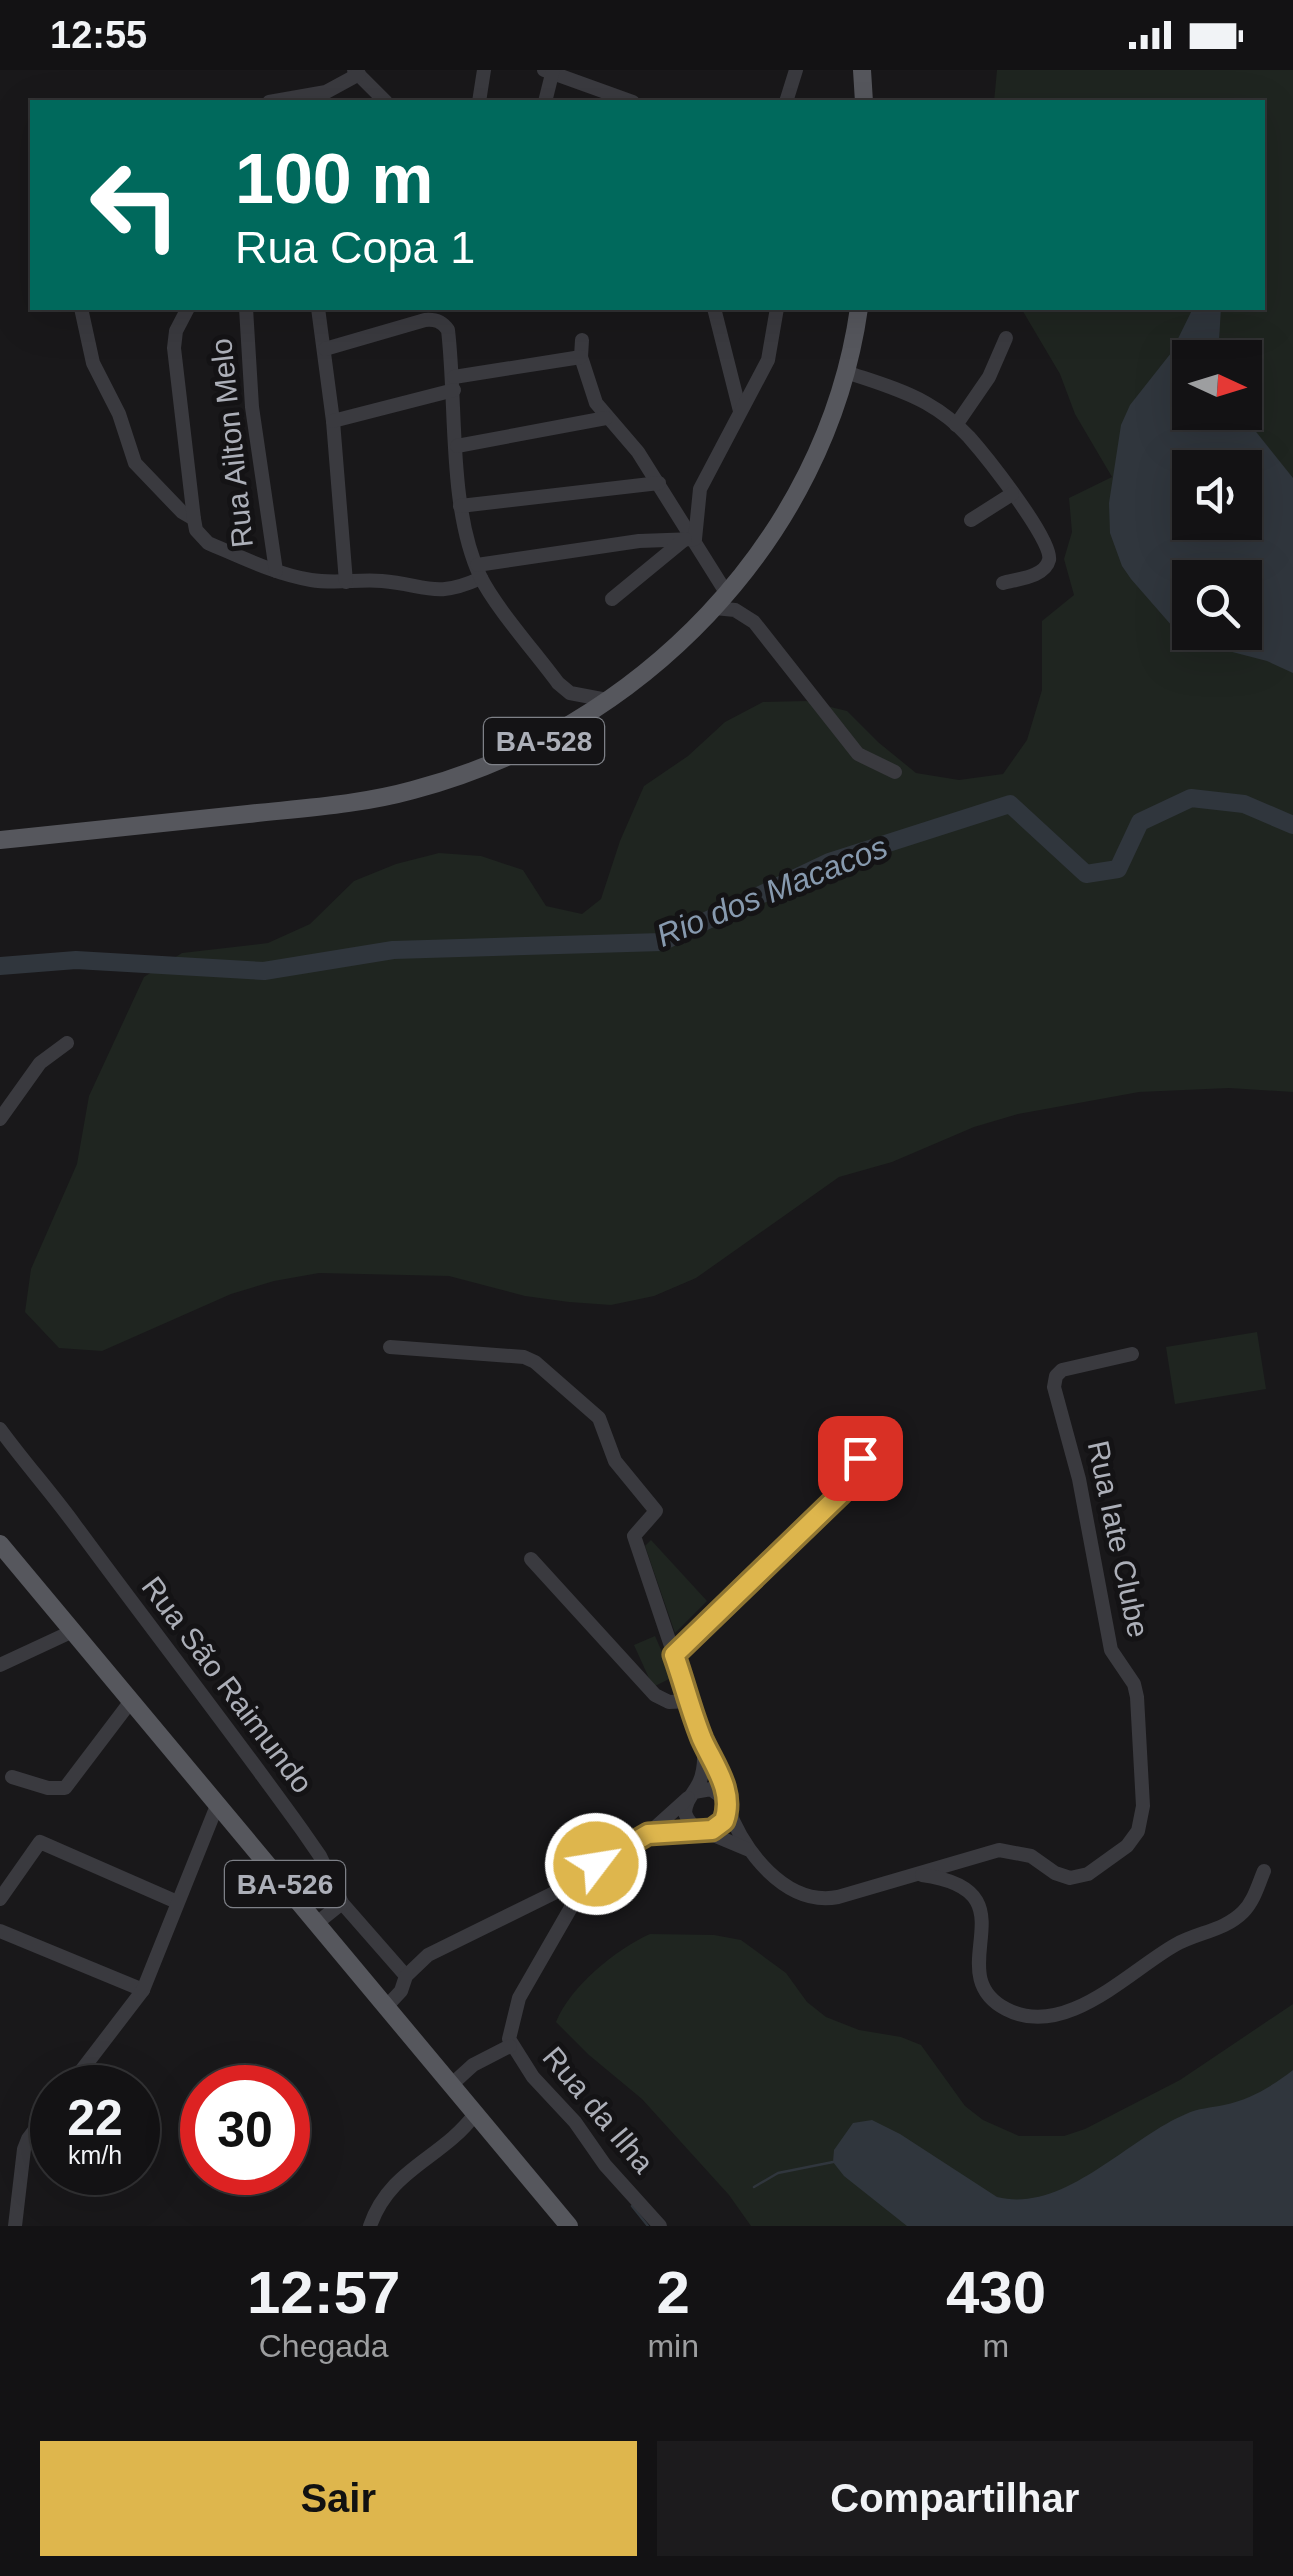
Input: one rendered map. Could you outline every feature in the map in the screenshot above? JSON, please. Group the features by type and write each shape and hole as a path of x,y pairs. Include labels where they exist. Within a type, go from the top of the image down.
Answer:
{"main road":[{"path":"862,70 864,100"},
{"name":"BA-528","path":"0,840 330,805 408,792 492,764 544,741 646,673 721,601 779,524 819,450 846,372 860,310"},
{"name":"BA-526","path":"0,1544 569,2226"}],"street":[{"path":"479,100 484,70"},
{"path":"787,100 796,70"},
{"path":"544,100 549,71 608,98"},
{"path":"280,100 326,92 356,72 384,100"},
{"path":"81,310 92,363 119,414 135,463 182,512 194,519"},
{"name":"Rua Ailton Melo","path":"187,310 176,330 174,348 194,519 196,530 208,543 276,571 312,580 380,581 443,590 479,571 639,541 690,539"},
{"name":"Rua Ailton Melo","path":"246,310 252,407 276,571"},
{"path":"318,310 333,421 346,582"},
{"path":"715,310 740,411"},
{"path":"612,599 690,539 700,489 768,360 777,310"},
{"path":"325,349 425,320 440,322 448,330 460,506 479,571 558,683 570,693 607,700"},
{"path":"956,425 988,377 1006,338"},
{"path":"582,340 581,357 596,403 638,452 659,484 721,601 754,622 858,754 894,772"},
{"path":"333,421 454,384 581,357"},
{"path":"846,372 910,395 956,425 1012,494 1050,552 1048,566 1040,572 1003,583"},
{"path":"457,446 606,418"},
{"path":"460,506 659,484"},
{"path":"971,520 1012,494"},
{"path":"0,1119 40,1063 67,1043"},
{"path":"390,1347 536,1362 598,1418 615,1460 656,1511 634,1536 703,1742 704,1767 685,1813 702,1830 748,1850"},
{"name":"Rua Iate Clube","path":"748,1850 787,1886 814,1900 838,1898 999,1850 1020,1852 1063,1876 1079,1877 1116,1854 1138,1830 1143,1792 1137,1697 1134,1684 1111,1650 1079,1479 1054,1387 1062,1370 1132,1354"},
{"name":"Rua São Raimundo","path":"0,1429 241,1744 320,1856 342,1903 406,1976"},
{"path":"674,1655 854,1481 860,1458"},
{"path":"532,1559 655,1695 670,1702 691,1701"},
{"path":"0,1665 73,1632"},
{"path":"12,1777 48,1788 66,1788 131,1700"},
{"path":"703,1742 716,1762 726,1802 748,1850"},
{"path":"386,2007 401,1991 406,1976 428,1955 558,1891 648,1834 691,1795 711,1789 726,1802"},
{"path":"648,1834 719,1826 724,1821 726,1802"},
{"path":"86,2065 143,1990 218,1803"},
{"path":"0,1899 40,1842 177,1902"},
{"name":"Rua da Ilha","path":"596,1864 519,1998 509,2031 510,2046 660,2226"},
{"path":"916,1874 953,1881 974,1894 981,1907 978,1964 982,1980 1004,2008 1038,2017 1057,2014 1094,1998 1170,1947 1233,1920 1251,1902 1264,1871"},
{"path":"317,1923 342,1903"},
{"path":"0,1931 143,1990"},
{"path":"451,2085 473,2064 510,2046"},
{"path":"370,2226 393,2184 460,2133 475,2114"},
{"path":"15,2226 24,2150 30,2138"}],"shaded area":[{"path":"997,70 1293,70 1293,1092 1229,1088 1139,1092 1018,1114 974,1127 892,1162 839,1177 696,1278 654,1296 611,1305 525,1296 449,1276 319,1273 231,1294 102,1351 59,1348 25,1312 31,1269 77,1164 89,1096 144,977 182,953 268,943 310,924 354,881 396,864 439,853 481,856 523,870 546,906 582,914 601,899 644,786 688,756 725,722 763,702 806,701 847,711 916,773 959,780 1003,774 1027,740 1042,690 1042,621 1074,595 1064,559 1072,532 1069,498 1112,477 1075,414 1060,374 1022,310 1265,310 1265,100 994,100"},
{"path":"1192,310 1221,310 1219,340 1177,340"},
{"path":"1172,351 1172,430 1255,430 1293,478 1293,673 1267,661 1225,650 1262,650 1262,560 1172,560 1172,626 1131,579 1110,533 1109,503 1121,425 1130,405"},
{"path":"1257,1332 1266,1389 1175,1404 1166,1347"},
{"path":"651,1540 707,1601 675,1633 645,1546"},
{"path":"655,1636 673,1677 653,1687 634,1645"},
{"path":"650,1934 714,1935 741,1940 786,1973 807,2002 826,2017 859,2030 901,2037 921,2045 965,2106 983,2120 1019,2136 1064,2136 1085,2129 1180,2080 1293,2004 1293,2105 1134,2226 751,2226 729,2195 642,2099 556,2022 572,1996 596,1970"},
{"path":"1293,2070 1293,2226 907,2226 844,2176 833,2162 834,2150 853,2123 872,2120 997,2197 1047,2195 1095,2171 1164,2125 1200,2109 1252,2096"}],"waterway":[{"name":"Rio dos Macacos","path":"0,966 76,960 264,971 393,950 662,942 829,862 1010,804 1086,874 1118,869 1140,822 1191,798 1244,804 1293,825"},
{"path":"754,2187 778,2173 833,2162"},
{"path":"632,2206 648,2226"}],"route":[{"path":"596,1864 648,1834 712,1830 724,1821 724,1784 703,1742 674,1655 854,1481 860,1458"}]}
